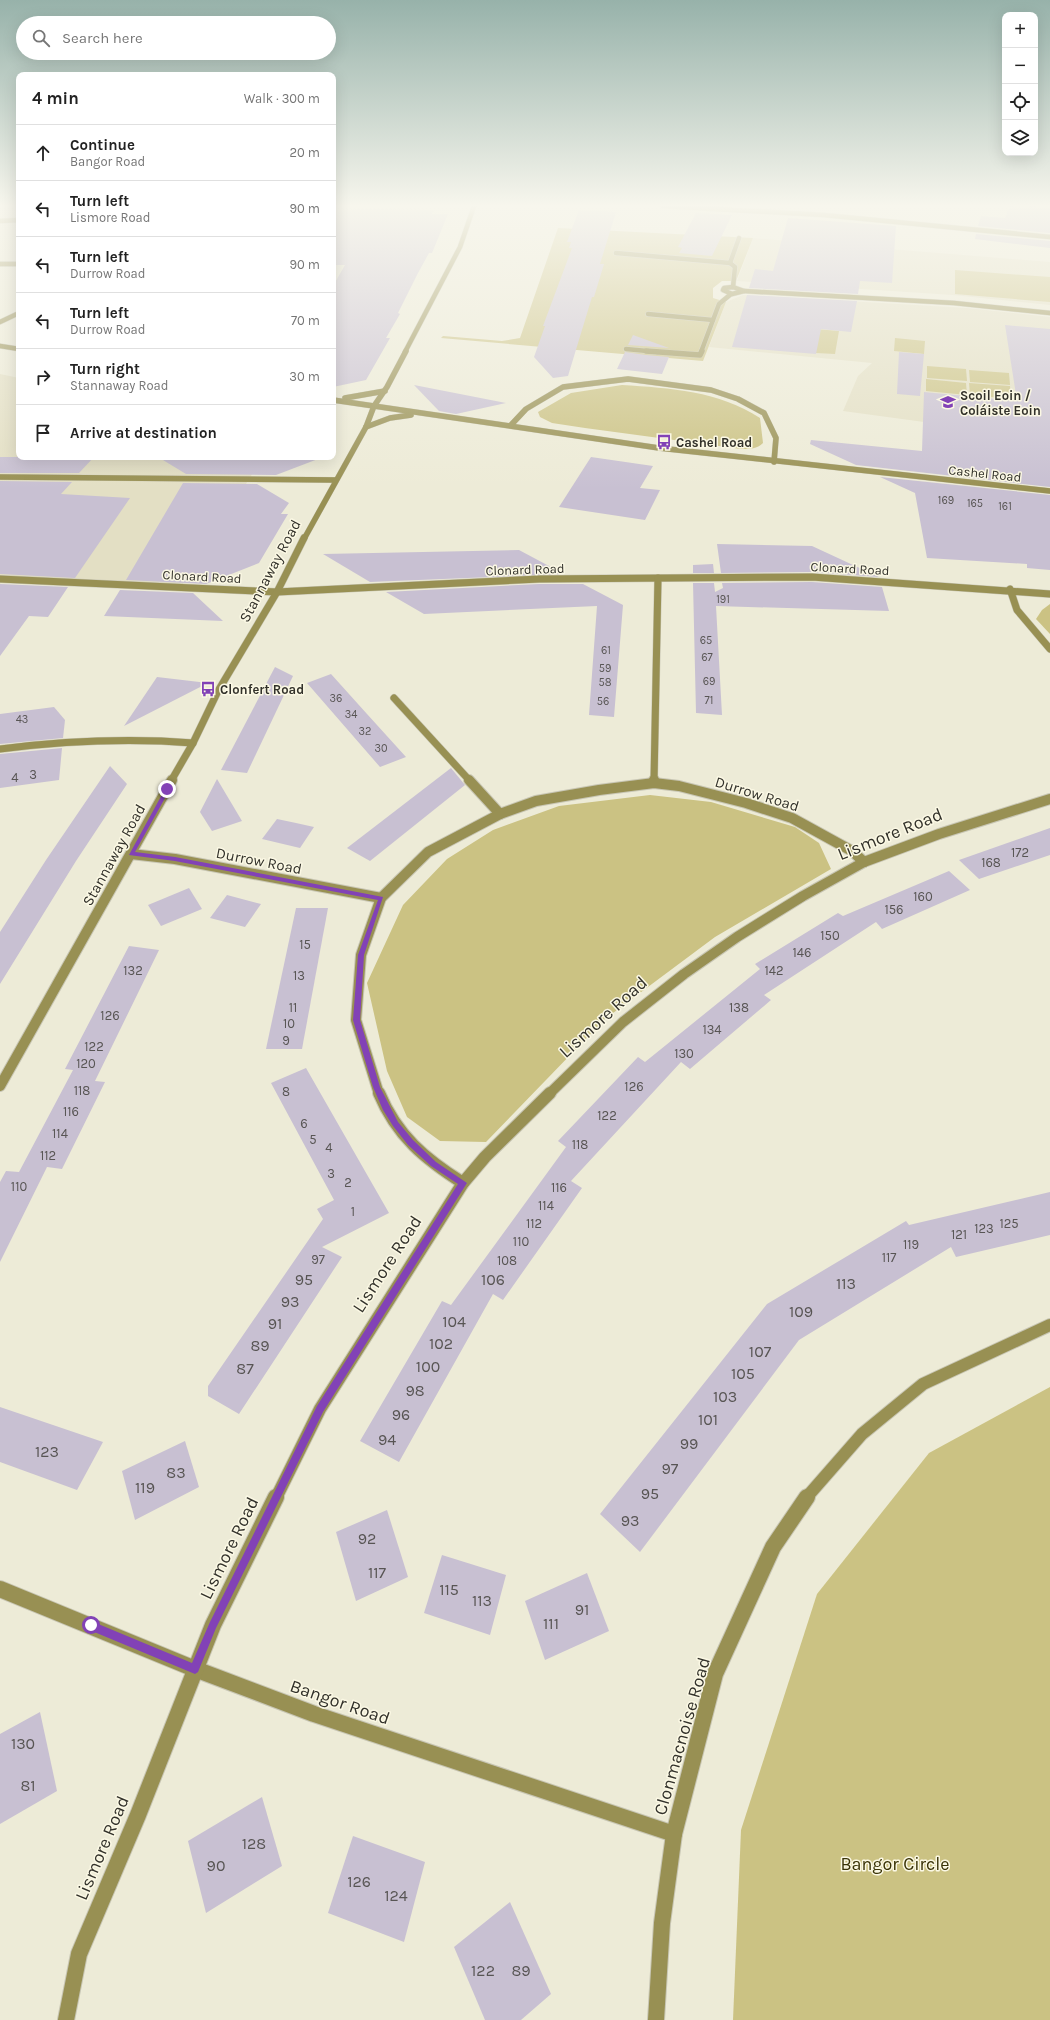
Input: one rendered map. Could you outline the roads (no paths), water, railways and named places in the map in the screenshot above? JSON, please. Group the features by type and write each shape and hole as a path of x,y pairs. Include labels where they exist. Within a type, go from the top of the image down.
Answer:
{"street":[{"name":"Stannaway Road","path":"0,1086 193,743 218,691 277,592 335,480 366,427 374,406 385,391 432,300"},
{"path":"626,349 700,355 720,304 724,300"},
{"path":"906,300 954,303 1050,313"},
{"path":"0,322 16,314"},
{"path":"648,314 713,320"},
{"path":"0,346 16,349"},
{"path":"511,425 526,409 563,387 628,379 711,390 738,399 764,412 776,438 774,462"},
{"name":"Cashel Road","path":"336,399 385,391"},
{"name":"Cashel Road","path":"336,400 659,448 774,462 1050,491"},
{"path":"366,427 390,418 425,414"},
{"path":"0,477 335,480"},
{"name":"Clonard Road","path":"0,579 277,592 539,579 812,577 1050,594"},
{"path":"654,783 658,578"},
{"path":"1010,590 1017,610 1050,649"},
{"path":"394,698 500,814"},
{"path":"0,750 80,741 155,740 193,743"},
{"name":"Durrow Road","path":"463,1183 433,1164 410,1143 395,1124 385,1108 376,1087 356,1020 361,955 381,898 428,852 500,814 536,801 599,790 654,783 686,788 746,802 792,818 852,852 864,862"},
{"name":"Lismore Road","path":"66,2020 79,1954 138,1815 213,1625 320,1409 463,1183 485,1157 623,1022 684,974 737,937 803,896 864,862 939,834 1050,799"},
{"name":"Durrow Road","path":"131,854 175,859 381,898"},
{"name":"Clonmacnoise Road","path":"656,2020 662,1923 674,1834 715,1674 773,1546 806,1498 862,1434 923,1384 1050,1325"},
{"name":"Bangor Road","path":"0,1589 195,1669 314,1714 674,1834"}],"place":[{"name":"Scoil Eoin / Coláiste Eoin","path":"948,402"},
{"name":"Cashel Road","path":"664,442"},
{"name":"Clonfert Road","path":"208,689"}],"park label":[{"name":"Bangor Circle","path":"895,1864"}]}
